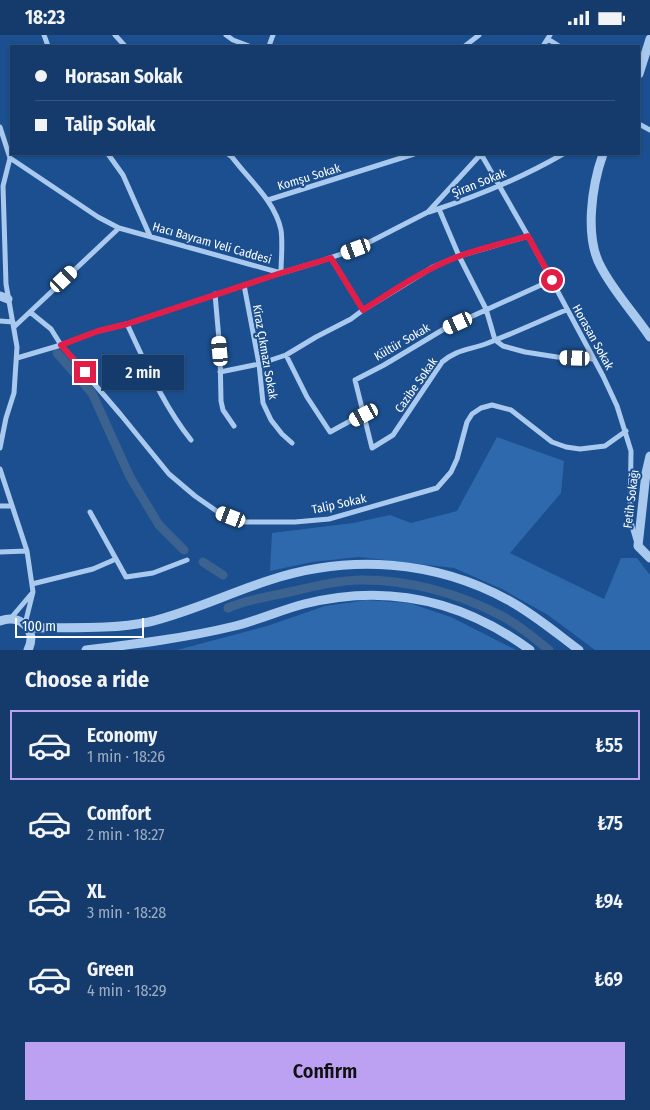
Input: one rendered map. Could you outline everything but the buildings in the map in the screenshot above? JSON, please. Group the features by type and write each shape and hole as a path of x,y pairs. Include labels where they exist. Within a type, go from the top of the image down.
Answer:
{"street":[{"path":"115,35 124,45"},
{"path":"226,35 246,45"},
{"path":"466,45 479,35"},
{"path":"640,71 650,39 644,35"},
{"path":"0,127 10,158 3,185 6,284 4,298 13,325 17,347 14,393 3,417 0,448"},
{"path":"109,155 123,175 150,236"},
{"path":"17,358 281,273 281,232 277,217 268,201 231,155"},
{"name":"Komşu Sokak","path":"268,201 411,155"},
{"name":"Hacı Bayram Veli Caddesi","path":"10,158 98,217 119,228 281,273 356,249 428,212 480,155"},
{"name":"Horasan Sokak","path":"482,155 552,280 617,406 631,451 630,519 638,546"},
{"name":"Şiran Sokak","path":"428,212 470,199 536,170 561,155"},
{"path":"603,155 593,196 592,231 594,252 600,267 612,287 650,337"},
{"path":"439,209 459,256 486,309 495,340 503,346 525,353 593,359"},
{"path":"13,325 30,312 119,228"},
{"path":"220,372 259,364 286,355 351,319 433,267 459,256 528,236"},
{"path":"331,258 363,310"},
{"name":"Kültür Sokak","path":"372,448 355,380 444,329 552,280"},
{"name":"Kiraz Çıkmazı Sokak","path":"244,285 259,364 263,403 276,427 292,443"},
{"path":"215,294 223,410 234,426"},
{"name":"Cazibe Sokak","path":"372,448 393,435 442,362 458,351 471,350 566,310"},
{"name":"Talip Sokak","path":"30,312 50,329 61,345 169,474 218,512 245,522 330,519 437,488 451,472 472,414 481,408 492,405 512,410 552,442 566,447 580,449 605,446 626,431"},
{"path":"0,321 13,325"},
{"path":"127,324 164,401 191,440"},
{"path":"286,355 307,397 330,432 364,415"},
{"name":"Fetih Sokağı","path":"638,546 646,473 650,457"},
{"path":"0,469 27,551 32,583 33,592 26,626 32,641 28,650"},
{"path":"0,507 12,506"},
{"path":"90,511 126,577 153,573 187,560"},
{"path":"638,546 650,558"},
{"path":"0,552 27,551"},
{"path":"32,583 92,569 116,559"},
{"path":"11,618 26,626 98,627 147,622 196,608 270,580 309,569 340,565 398,565 457,578 492,592 523,609 580,650"},
{"path":"0,621 11,618 33,592"},
{"path":"86,650 182,637 237,626 322,600 350,595 375,594 436,603 469,614 502,630 530,650"}],"shaded area":[{"path":"497,437 564,461 561,493 510,553 604,599 621,558 637,558 650,575 650,650 595,650 548,615 502,589 454,568 359,557 312,562 270,571 272,533 353,523 390,515 411,523 457,511"},
{"path":"367,600 409,603 451,617 516,650 177,650 267,626 325,606"}],"waterway":[{"path":"57,353 92,393 130,477 159,525 184,550"},
{"path":"203,562 223,575"},
{"path":"228,608 244,602 336,582 354,580 397,582 433,589 484,607 526,631 549,650"}],"route":[{"path":"85,372 61,345 98,331 127,324 331,258 363,310 446,261 528,236 552,280"}]}
